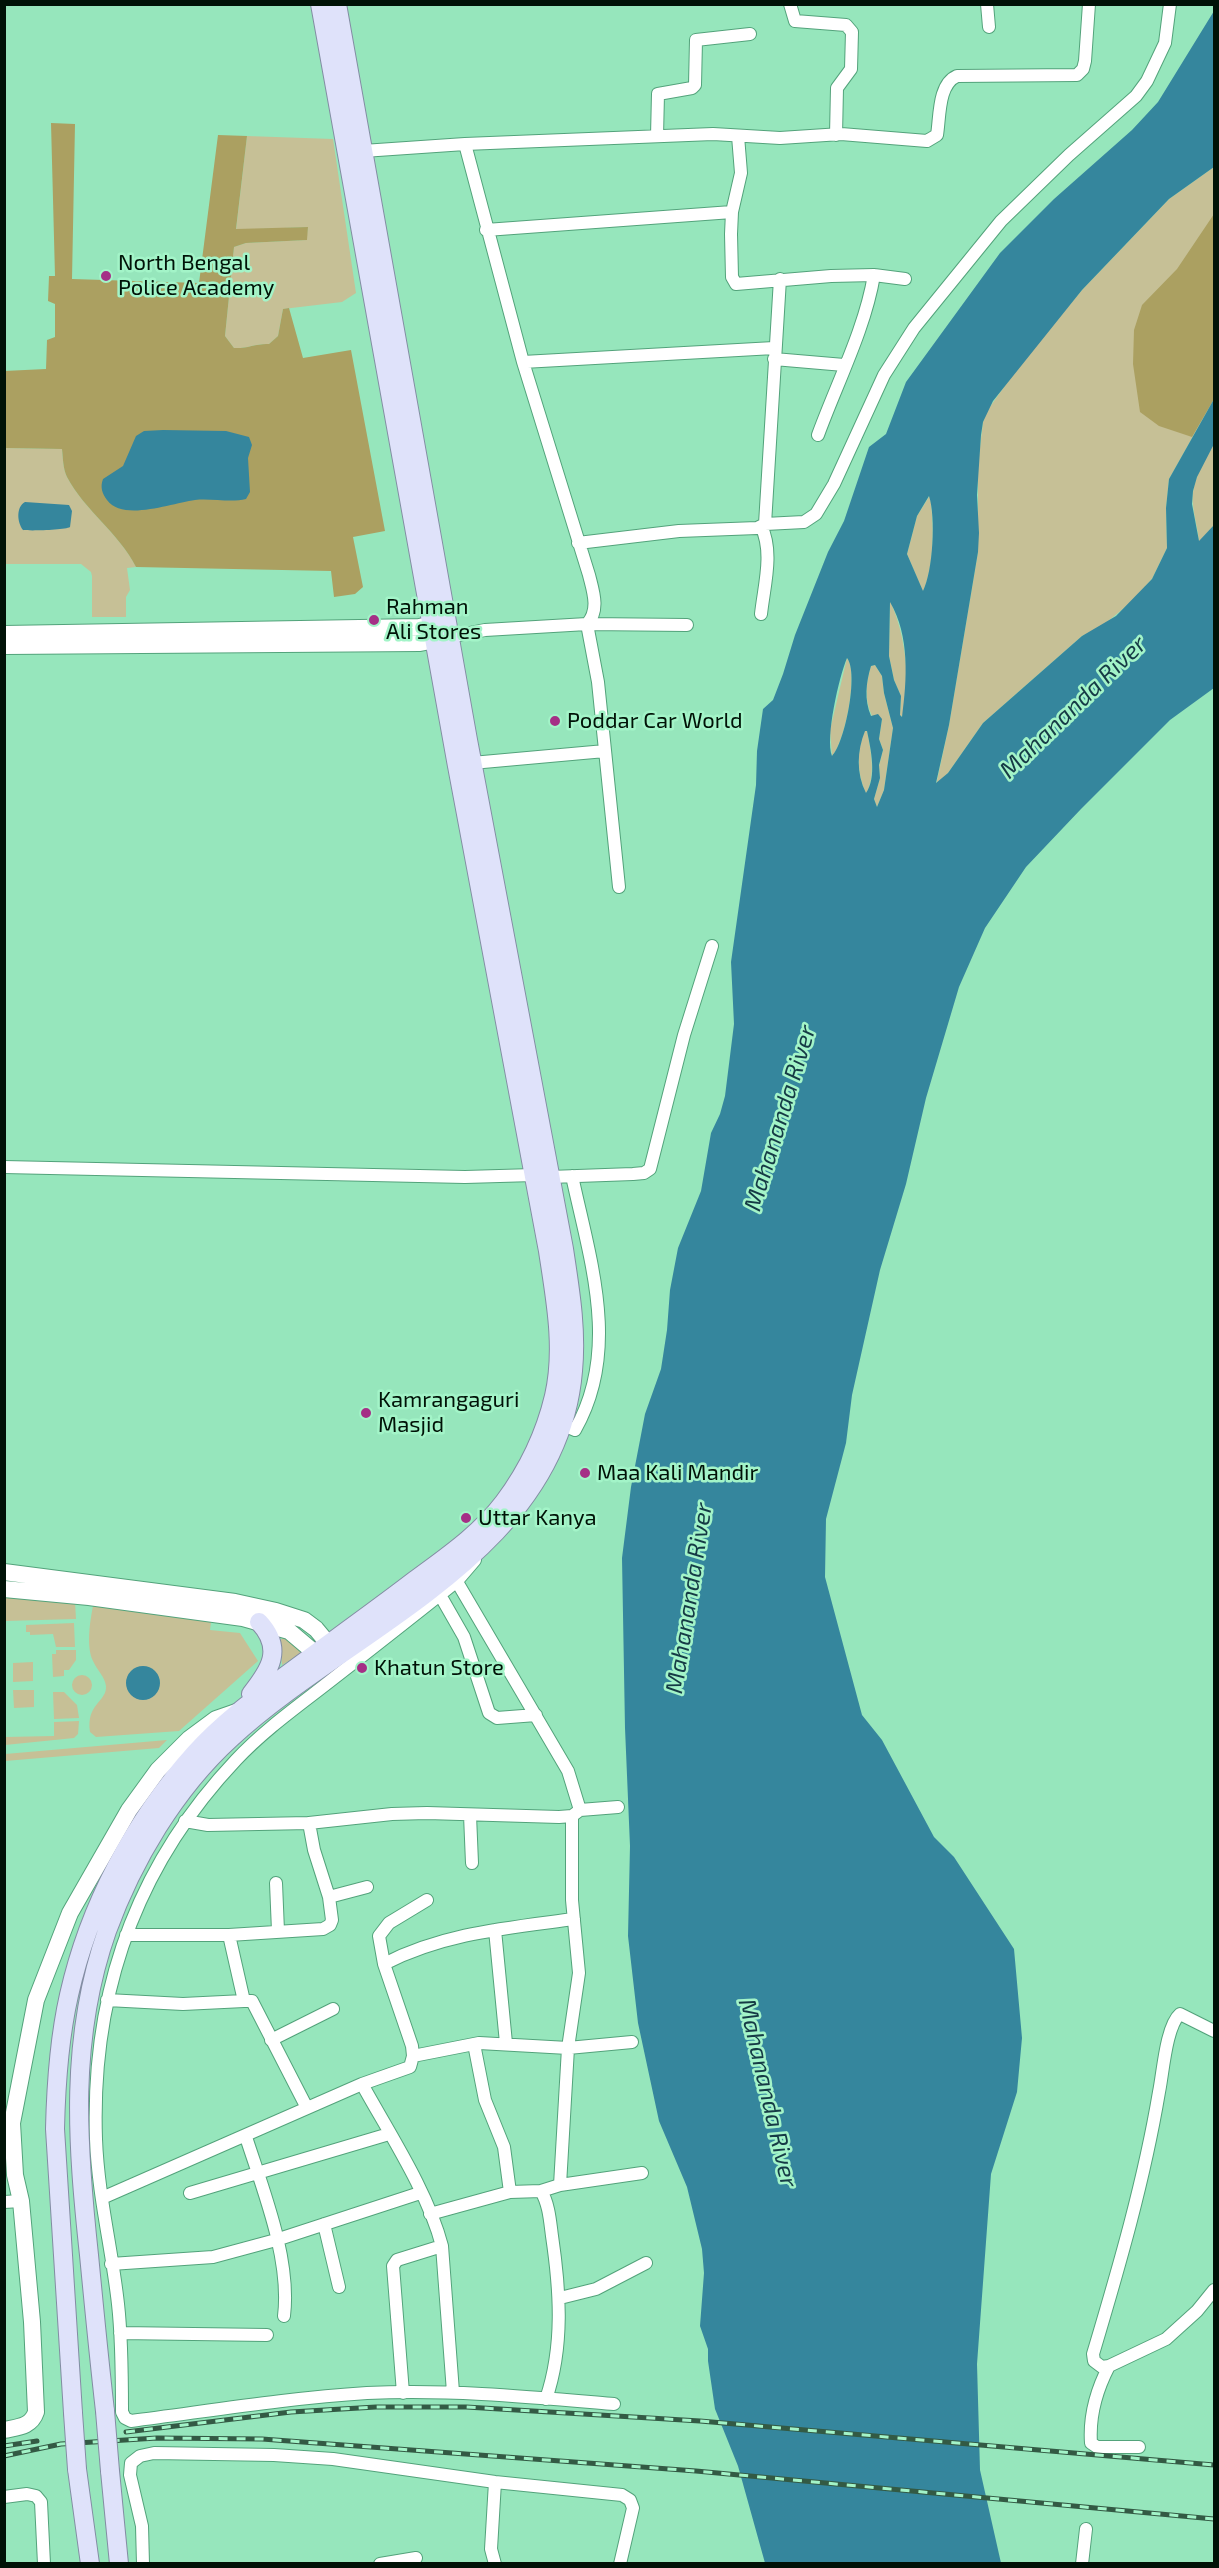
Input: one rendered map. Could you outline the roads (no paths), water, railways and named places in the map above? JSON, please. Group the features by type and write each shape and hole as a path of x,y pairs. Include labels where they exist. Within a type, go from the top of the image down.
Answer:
{"main road":[{"path":"240,1710 330,1658 437,1590 454,1577 503,1527 536,1481 553,1425 581,1365 583,1350 581,1294 566,1214 542,1176 321,4"},
{"path":"119,2564 77,2118 84,2020 98,1961 116,1909 156,1831 208,1761 245,1725 330,1658 403,1590 424,1562 470,1521 502,1487 553,1425 557,1312 542,1176 472,763 440,631 363,151 337,4"},
{"path":"90,2564 77,2469 55,2129 58,2063 69,1996 97,1909 124,1851 164,1791 195,1753 240,1710 266,1674 272,1661 270,1640 259,1622"}],"street":[{"path":"790,4 795,21 846,25 852,32 851,69 837,88 836,135"},
{"path":"987,4 988,27"},
{"path":"363,151 465,144 714,134 780,138 836,135 927,141 937,135 945,86 950,79 957,76 1077,75 1083,69 1085,62 1089,4"},
{"path":"578,543 679,531 804,522 816,514 834,484 884,375 914,328 1001,221 1069,155 1136,96 1165,44 1170,4"},
{"path":"657,136 658,94 692,88 695,85 696,40 750,34"},
{"path":"738,136 741,173 732,212 734,281 736,284 780,279 874,275 905,279"},
{"path":"465,144 486,230 523,362 589,575 595,607 587,624 598,682 619,887"},
{"path":"486,230 732,212"},
{"path":"818,435 865,310 874,275"},
{"path":"760,614 768,550 763,525 780,279"},
{"path":"523,362 774,354 844,365"},
{"path":"4,634 419,627 440,631 587,624 687,625"},
{"path":"4,646 420,643 440,631"},
{"path":"472,763 605,751"},
{"path":"4,1167 453,1177 644,1173 650,1168 684,1035 712,945"},
{"path":"553,1425 575,1431 593,1383 599,1347 599,1307 596,1288 572,1176"},
{"path":"4,1572 87,1589 292,1615 316,1629 330,1658"},
{"path":"454,1577 568,1771 576,1813 574,1919 579,1973 568,2048 560,2185"},
{"path":"4,1589 87,1589"},
{"path":"437,1590 464,1637 489,1713 497,1718 536,1715"},
{"path":"234,1609 259,1622 289,1631 330,1658"},
{"path":"330,1658 285,1716 238,1758 185,1821 144,1889 126,1935 107,2000 99,2038 96,2084 97,2154 118,2302 122,2412 130,2421 296,2399 403,2392 453,2392 614,2404"},
{"path":"4,2430 25,2426 33,2420 36,2412 32,2322 13,2201 12,2139 14,2106 36,2000 70,1913 115,1833 158,1770 189,1739 216,1719 240,1710"},
{"path":"185,1821 208,1825 309,1823 392,1814 576,1813 618,1807"},
{"path":"470,1815 472,1863"},
{"path":"126,1935 229,1935 324,1929 330,1925 332,1920 329,1897 314,1850 309,1823"},
{"path":"276,1882 278,1931"},
{"path":"329,1897 367,1887"},
{"path":"102,2198 362,2084 410,2067 413,2055 412,2046 384,1964 379,1946 380,1936 383,1929 427,1900"},
{"path":"384,1964 417,1948 458,1935 574,1919"},
{"path":"495,1930 506,2043"},
{"path":"229,1935 244,2001"},
{"path":"107,2000 183,2004 252,2001 307,2108"},
{"path":"271,2040 333,2009"},
{"path":"1215,2031 1180,2014 1170,2033 1150,2149 1125,2247 1093,2354 1094,2361 1097,2365 1109,2366 1166,2339 1197,2311 1215,2290"},
{"path":"413,2055 474,2044 506,2043 568,2048 632,2042"},
{"path":"474,2044 485,2100 504,2146 510,2192"},
{"path":"362,2084 420,2193 442,2246 453,2392"},
{"path":"190,2193 389,2134"},
{"path":"246,2136 276,2240 286,2288 284,2316"},
{"path":"430,2214 510,2192 541,2191 560,2185 642,2173"},
{"path":"541,2191 548,2208 560,2298 553,2379 546,2398"},
{"path":"111,2264 213,2257 276,2240 420,2193"},
{"path":"324,2224 339,2287"},
{"path":"403,2392 393,2266 397,2260 442,2246"},
{"path":"560,2298 596,2289 646,2263"},
{"path":"120,2333 267,2334"},
{"path":"1109,2366 1095,2396 1091,2443 1097,2447 1139,2447"},
{"path":"143,2564 142,2526 130,2475 131,2463 140,2456 154,2453 274,2455 333,2459 495,2482 622,2495 630,2500 633,2508 620,2564"},
{"path":"495,2482 491,2550 495,2564"},
{"path":"4,2497 27,2494 36,2496 40,2502 44,2564"},
{"path":"1082,2564 1086,2529"},
{"path":"380,2564 416,2558"}],"water":[{"name":"Mahananda River","path":"1214,11 1214,167 1169,199 1082,290 993,401 983,422 977,495 978,552 949,725 936,783 948,773 983,723 1082,636 1116,616 1152,579 1167,548 1166,508 1169,479 1214,399 1214,444 1197,477 1192,504 1199,541 1214,525 1214,688 1170,720 1081,809 1026,867 985,928 959,987 926,1098 906,1184 880,1270 852,1395 846,1443 826,1519 825,1577 862,1715 882,1740 934,1837 954,1857 1014,1949 1022,2038 1017,2092 991,2174 977,2364 980,2470 1001,2563 765,2563 738,2466 715,2409 708,2349 700,2326 704,2273 702,2249 687,2187 659,2121 638,2023 628,1936 630,1846 622,1558 631,1487 645,1414 661,1369 670,1290 678,1248 701,1191 711,1133 725,1096 734,1024 731,962 756,785 757,751 763,709 773,700 795,635 828,552 844,521 869,447 886,434 906,382 1000,253 1054,199 1132,130 1158,102","holes":["929,496 932,544 929,571 923,591 907,554 917,516","890,602 901,629 904,644 906,673 902,717 900,715 901,696 894,680 889,656","847,658 852,678 849,708 842,737 832,756 830,736","875,665 882,676 893,728 884,790 877,807 874,799 880,778 879,765 883,750 879,739 882,719 878,714 871,716 867,703 867,685 871,666","865,731 867,731 872,771 866,793 860,778 860,746"]},
{"path":"144,431 226,431 249,437 252,445 248,458 250,492 246,499 195,500 136,510 124,510 114,506 103,492 103,479 123,466 136,436"},
{"path":"25,502 69,505 72,511 70,527 55,530 23,530 18,515 20,507"},
{"path":"143,1666 155,1671 160,1683 155,1695 143,1700 131,1695 126,1683 131,1671"}],"railway":[{"path":"126,2432 291,2412 376,2407 466,2407 700,2421 1214,2465"},
{"path":"4,2456 61,2444 157,2438 262,2439 696,2471 1214,2519"},
{"path":"4,2446 37,2441"}],"place":[{"name":"North Bengal Police Academy","path":"106,276"},
{"name":"Rahman Ali Stores","path":"374,620"},
{"name":"Poddar Car World","path":"555,721"},
{"name":"Kamrangaguri Masjid","path":"366,1413"},
{"name":"Maa Kali Mandir","path":"585,1473"},
{"name":"Uttar Kanya","path":"466,1518"},
{"name":"Khatun Store","path":"362,1668"}]}
